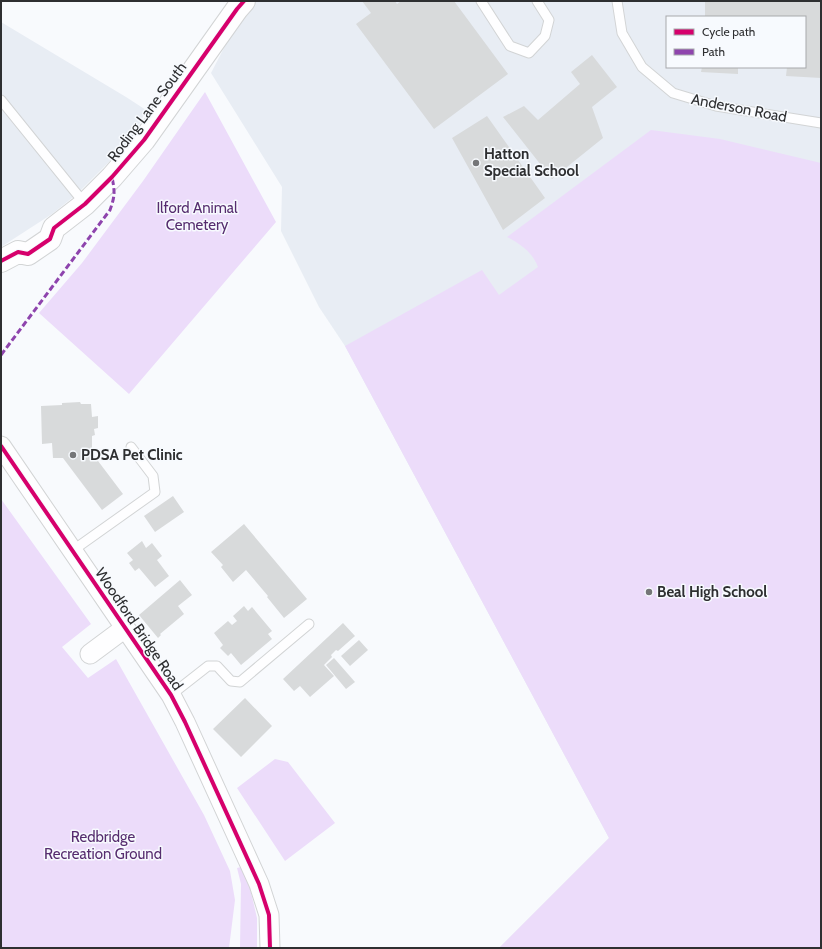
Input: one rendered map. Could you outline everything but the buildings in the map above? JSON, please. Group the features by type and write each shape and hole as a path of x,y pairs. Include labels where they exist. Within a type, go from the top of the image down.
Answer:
{"street":[{"name":"Roding Lane South","path":"15,256 50,239 46,231 85,204 112,178 144,140 244,1"},
{"name":"Woodford Bridge Road","path":"2,444 72,551 171,695 185,722 259,884 269,915 270,948"},
{"path":"90,654 125,628"}],"lane":[{"path":"480,1 510,46 529,53 545,36 549,20 537,1"},
{"name":"Anderson Road","path":"618,1 622,33 642,67 673,94 716,106 821,123"},
{"path":"1,100 85,204"},
{"path":"72,551 156,492 154,476 131,447"},
{"path":"171,695 208,666 217,666 231,681 240,682 309,624"}],"shaded area":[{"name":"Beal High School","path":"257,1 821,1 821,948 499,948 609,838 345,346 319,307 281,231 282,187 211,73 239,19"},
{"path":"1,22 146,110 133,138 77,194 52,214 1,247"}],"green space":[{"name":"Ilford Animal Cemetery","path":"205,92 276,222 129,394 39,313 82,263 143,181"},
{"name":"Beal High School","path":"651,130 720,139 821,163 821,948 499,948 609,838 345,346 482,270 499,295 538,267 533,257 526,249 507,237"},
{"name":"Redbridge Recreation Ground","path":"1,499 91,624 62,647 88,678 116,659 204,815 230,871 235,900 229,948 1,948"},
{"path":"275,759 288,762 335,823 285,861 237,788"},
{"path":"241,867 249,884 257,918 257,948 240,948 241,884 237,868"}],"marked path":[{"path":"1,355 110,210 114,194 112,177"}],"cycle path":[{"path":"1,261 18,252 28,254 50,239 54,228 85,204 112,177 144,140 244,1"},
{"path":"1,446 171,695 185,722 259,884 269,915 270,948"}],"place":[{"name":"Hatton Special School","path":"476,163"},
{"name":"PDSA Pet Clinic","path":"73,455"},
{"name":"Beal High School","path":"649,592"}]}
